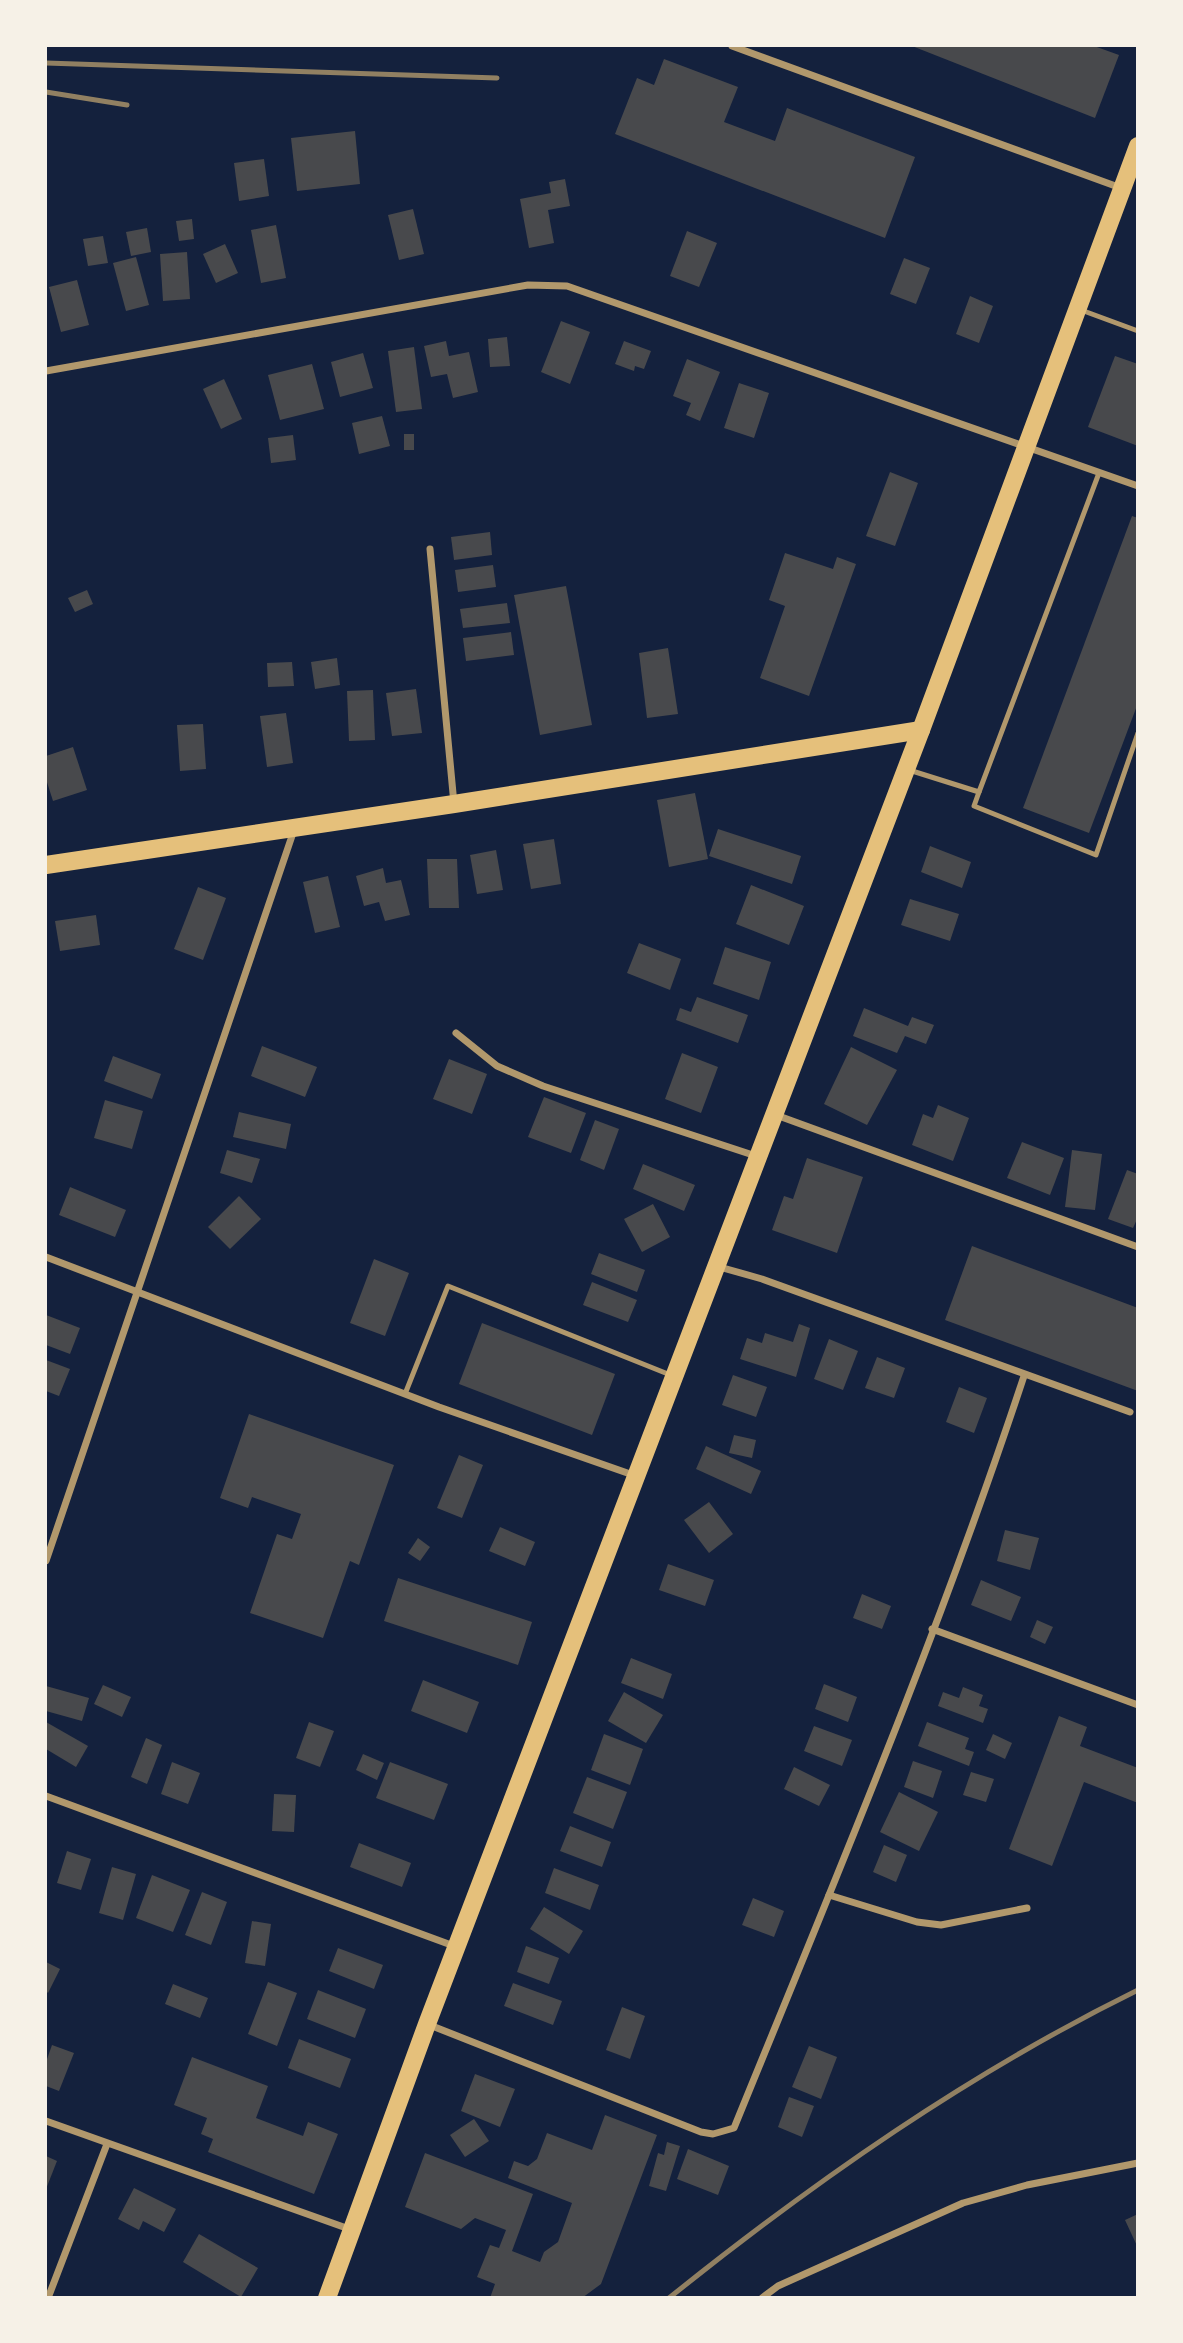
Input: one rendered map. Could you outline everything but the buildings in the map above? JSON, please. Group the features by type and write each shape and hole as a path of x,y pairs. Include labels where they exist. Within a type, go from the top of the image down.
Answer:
{"main road":[{"path":"327,2298 427,2024 772,1114 921,730 1138,146"},
{"path":"46,865 921,730"}],"street":[{"path":"732,46 1122,189"},
{"path":"46,371 528,285 567,286 1138,486"},
{"path":"430,548 454,804"},
{"path":"46,1562 296,826"},
{"path":"456,1033 497,1066 543,1086 756,1156"},
{"path":"772,1114 1138,1247"},
{"path":"46,1257 137,1289 405,1394 636,1476"},
{"path":"715,1266 762,1279 1024,1376 1130,1412"},
{"path":"427,2024 701,2132 713,2134 734,2128 829,1895 932,1629 1024,1376"},
{"path":"932,1629 1138,1705"},
{"path":"46,1796 458,1948"},
{"path":"829,1895 917,1922 941,1925 1027,1908"},
{"path":"46,2121 352,2230"},
{"path":"48,2298 107,2144"},
{"path":"762,2298 778,2286 963,2203 1027,2185 1138,2163"}],"lane":[{"path":"1076,309 1138,331"},
{"path":"1099,473 974,806 1096,855 1138,733"},
{"path":"906,769 979,792"},
{"path":"405,1394 448,1286 674,1377"}],"railway":[{"path":"46,63 497,78"},
{"path":"46,92 127,105"},
{"path":"669,2298 780,2212 895,2131 1014,2057 1138,1990"}]}
